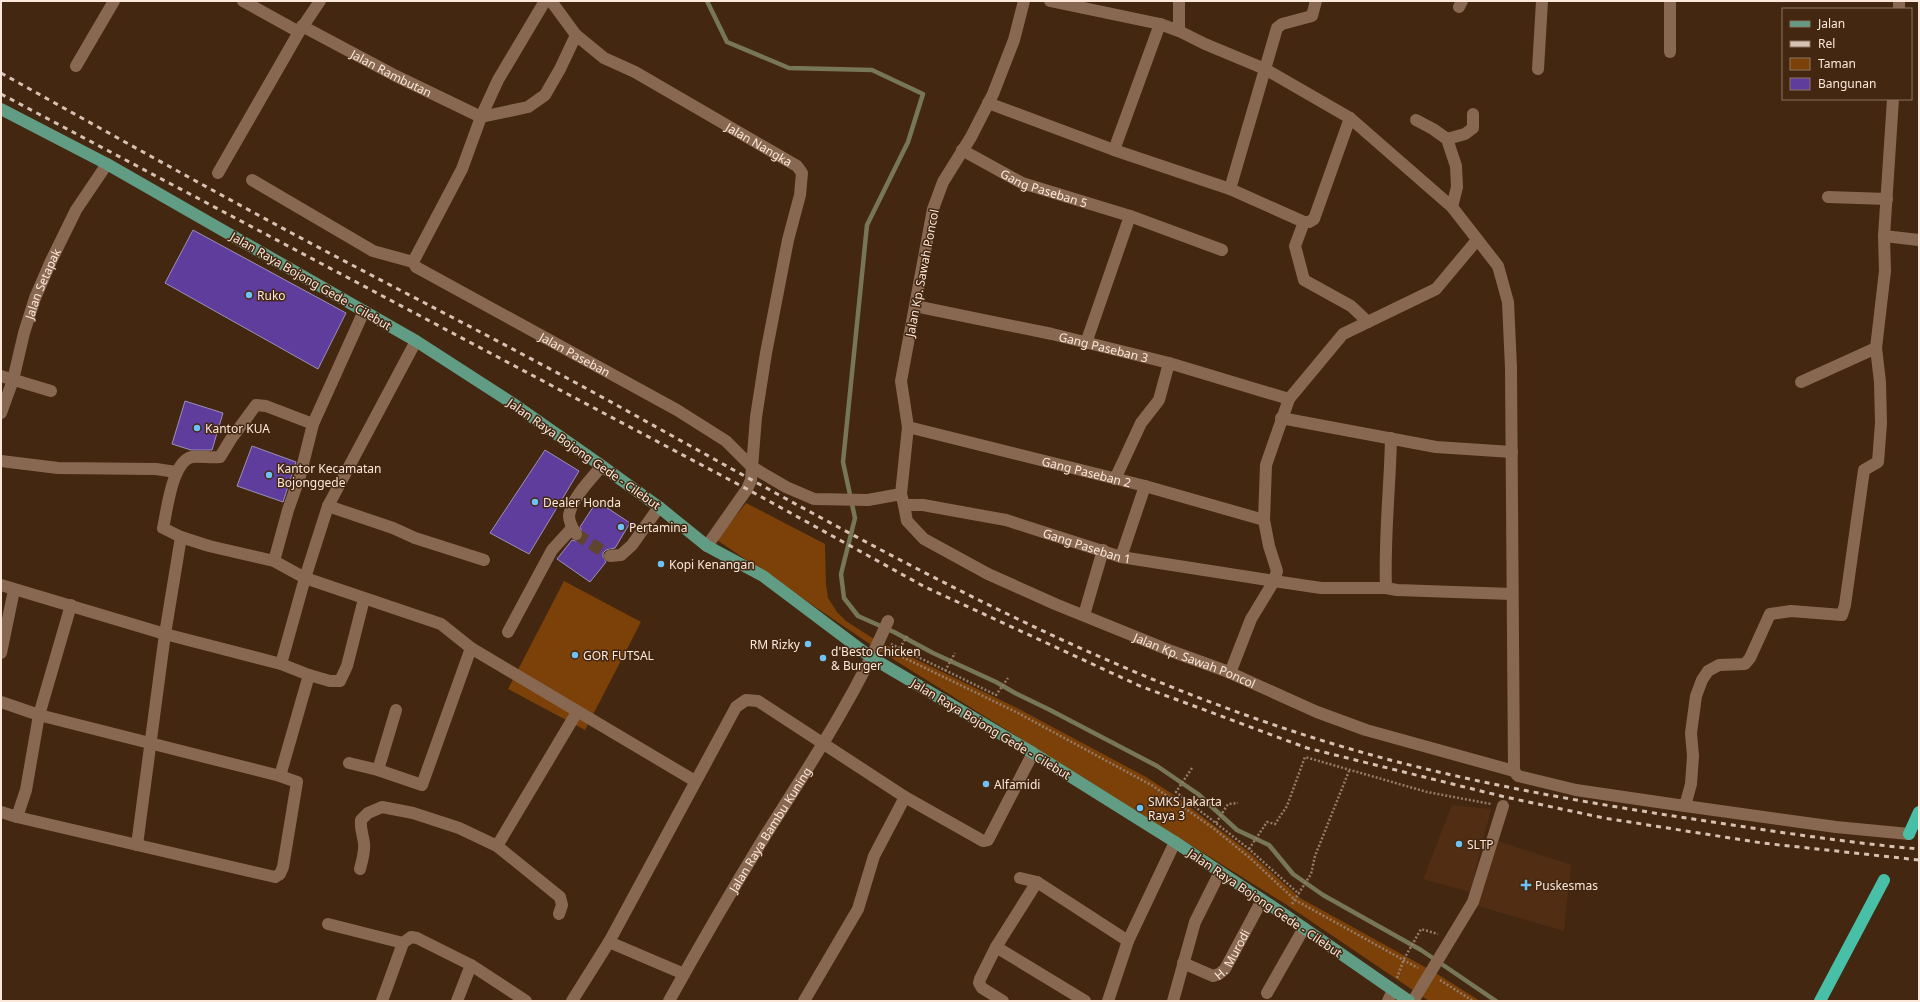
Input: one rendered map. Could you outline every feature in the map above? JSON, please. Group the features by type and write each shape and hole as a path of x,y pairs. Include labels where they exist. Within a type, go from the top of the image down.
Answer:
{"highway":[{"path":"1909,834 1919,812"},
{"path":"1820,1001 1884,880"}],"main road":[{"name":"Jalan Raya Bojong Gede - Cilebut","path":"1,109 107,164 416,341 512,403 602,466 660,507 707,546 763,576 872,658 1033,753 1174,842 1304,928 1391,996 1409,1001"}],"street":[{"path":"76,66 114,1"},
{"name":"Jalan Rambutan","path":"243,1 258,4 300,29 481,117"},
{"path":"218,173 300,29 320,1"},
{"path":"413,262 462,169 481,117 498,80 545,1"},
{"name":"Jalan Nangka","path":"551,1 576,35 604,58 634,72 797,166 802,173 800,195 788,240 766,353 756,417 751,480 747,489 707,546"},
{"name":"Jalan Kp. Sawah Poncol","path":"1024,1 1014,40 993,94 971,137 943,182 933,209 901,381 908,427 902,499 907,521 924,539 988,574 1171,652 1230,673 1317,712 1366,730 1514,771 1518,776 1576,790 1836,827 1909,834"},
{"path":"1050,1 1160,24 1179,31 1205,44 1265,69 1350,118 1452,208 1498,266 1508,302 1512,452 1514,771"},
{"path":"1178,1 1179,31"},
{"path":"1230,189 1265,69 1269,50 1277,28 1282,24 1312,16 1316,1"},
{"path":"1538,69 1542,1"},
{"path":"1670,1 1670,52"},
{"path":"1114,150 1160,24"},
{"path":"481,117 528,108 545,95 560,70 576,35"},
{"path":"1685,806 1691,784 1693,756 1692,733 1696,696 1708,671 1719,665 1745,664 1750,658 1770,614 1791,611 1842,615 1845,605 1864,470 1878,462 1881,423 1880,382 1876,348 1885,271 1884,236 1893,100"},
{"path":"988,103 1114,150 1230,189 1304,222 1309,222 1314,219 1350,118"},
{"path":"1447,139 1470,132 1473,128 1473,114"},
{"path":"1416,120 1433,128 1447,139 1456,166 1457,187 1452,208"},
{"name":"Gang Paseban 5","path":"962,150 1022,183 1130,216 1222,250"},
{"name":"Jalan Setapak","path":"1,413 13,380 24,333 35,298 76,210 107,164"},
{"name":"Jalan Paseban","path":"252,180 373,251 413,262 416,267 677,410 726,441 752,467 786,487 814,499 902,499"},
{"path":"1828,197 1887,199"},
{"path":"1086,343 1130,216"},
{"path":"1304,222 1295,246 1304,280 1352,306 1368,322"},
{"path":"1884,236 1919,240"},
{"path":"1230,673 1251,619 1274,581 1278,571 1269,546 1264,520 1266,465 1288,399 1343,334 1436,289 1477,240"},
{"name":"Gang Paseban 3","path":"915,306 1052,334 1169,363 1288,399"},
{"path":"274,561 288,510 300,476 313,424 364,311"},
{"path":"281,664 305,578 328,506 416,341"},
{"path":"1801,382 1876,348"},
{"path":"1115,479 1141,423 1159,400 1169,363"},
{"path":"1,376 51,391"},
{"path":"313,424 266,406 256,405 231,439 220,457 192,457 185,460 176,472 163,528 181,537 210,546 274,561 305,578 441,624 471,648 577,712 695,780"},
{"path":"1281,418 1436,447 1512,452"},
{"name":"Gang Paseban 2","path":"908,427 1145,486 1264,520"},
{"path":"1386,588 1386,540 1391,438"},
{"path":"1,461 58,468 156,469 176,472"},
{"path":"508,632 552,550 574,531 569,516 581,491 602,466"},
{"path":"1121,557 1145,486"},
{"name":"Gang Paseban 1","path":"902,499 923,505 1006,520 1121,557 1274,581 1321,588 1386,588 1397,590 1512,594"},
{"path":"328,506 393,528 415,538 484,560"},
{"path":"610,556 621,555 632,545 660,507"},
{"path":"136,845 165,634 181,537"},
{"path":"1084,616 1103,550"},
{"path":"1,585 165,634 281,664 309,675 330,681 340,681 347,666 364,599"},
{"path":"1,653 14,590"},
{"path":"17,817 26,790 39,715 71,606"},
{"name":"Jalan Raya Bambu Kuning","path":"669,1001 765,837 824,745 872,658 888,621"},
{"path":"349,762 422,785 471,648"},
{"path":"280,776 309,675"},
{"path":"572,1001 609,942 695,780 736,707 746,700 758,701 905,797 983,841 988,840 1033,753"},
{"path":"1,702 39,715 150,742 298,782 283,867 280,874 275,877 1,812"},
{"path":"378,770 396,710"},
{"path":"497,846 577,712"},
{"path":"804,1001 858,909 874,856 905,797"},
{"path":"1413,1001 1473,902 1503,806"},
{"path":"360,869 364,843 360,829 360,820 368,813 382,807 413,813 459,828 497,846 560,897 562,905 559,914"},
{"path":"1108,1001 1128,941 1174,842"},
{"path":"1173,1001 1195,922 1220,872"},
{"path":"1020,878 1037,882 1128,941"},
{"path":"1003,1001 982,988 979,983 983,970 1037,882"},
{"name":"H. Murodi","path":"1183,963 1213,976 1219,974 1225,968 1262,900"},
{"path":"328,924 404,943"},
{"path":"1267,993 1304,928"},
{"path":"382,1001 404,943 411,937 417,938 471,966 526,1001"},
{"path":"609,942 684,974"},
{"path":"996,948 1085,1001"},
{"path":"457,1001 471,966"}],"path":[{"path":"900,648 908,634"},
{"path":"879,640 900,648 996,695 1008,678"},
{"path":"879,640 1153,786 1213,828 1250,858 1295,900 1404,960"},
{"path":"946,670 955,653"},
{"path":"1249,849 1267,822 1275,824 1287,806 1305,757 1427,792 1503,806"},
{"path":"1192,768 1176,792 1249,849 1299,894 1312,874 1315,856 1350,771"},
{"path":"1216,822 1228,804 1238,803"},
{"path":"1391,996 1404,960 1418,933"}],"shaded area":[{"name":"SLTP","path":"1452,805 1491,809 1470,892 1423,879"},
{"name":"Puskesmas","path":"1498,841 1571,865 1564,931 1475,905"}],"green space":[{"path":"746,503 825,544 826,585 828,598 837,612 846,621 874,639 1017,708 1146,777 1174,795 1249,852 1300,898 1434,972 1480,1001 1429,1001 1287,905 880,651 717,540"},
{"name":"GOR FUTSAL","path":"564,581 641,622 585,730 508,689"}],"building":[{"name":"Ruko","path":"193,230 346,313 318,369 165,283"},
{"name":"Kantor KUA","path":"185,401 223,413 212,450 191,450 172,444"},
{"name":"Kantor Kecamatan Bojonggede","path":"252,446 296,462 283,502 237,486"},
{"name":"Dealer Honda","path":"545,450 579,471 529,554 490,533"},
{"path":"597,501 630,523 615,548 606,550 603,553 603,557 606,562 590,582 557,559 572,540 576,541 582,538 583,534 580,527"}],"waterway":[{"path":"707,1 727,42 789,68 872,70 923,94 908,142 867,225 843,462 855,518 841,574 844,598 858,616 996,682 1157,766 1198,794 1237,830 1269,845 1293,874 1323,895 1421,950 1496,1001"}],"tunnel":[{"path":"576,534 610,556"}],"railway":[{"path":"1,73 235,203 544,366 872,545 1043,631 1131,670 1220,706 1311,737 1356,751 1447,774 1633,810 1799,835 1919,849"},
{"path":"1,94 747,489 925,587 1140,686 1307,748 1505,797 1604,818 1762,843 1919,860"}],"place":[{"name":"Ruko","path":"249,295"},
{"name":"Kantor KUA","path":"197,428"},
{"name":"Kantor Kecamatan Bojonggede","path":"269,475"},
{"name":"Dealer Honda","path":"535,502"},
{"name":"Pertamina","path":"621,527"},
{"name":"Kopi Kenangan","path":"661,564"},
{"name":"RM Rizky","path":"808,644"},
{"name":"GOR FUTSAL","path":"575,655"},
{"name":"d'Besto Chicken & Burger","path":"823,658"},
{"name":"Alfamidi","path":"986,784"},
{"name":"SMKS Jakarta Raya 3","path":"1140,808"},
{"name":"SLTP","path":"1459,844"},
{"name":"Puskesmas","path":"1526,885"}]}
